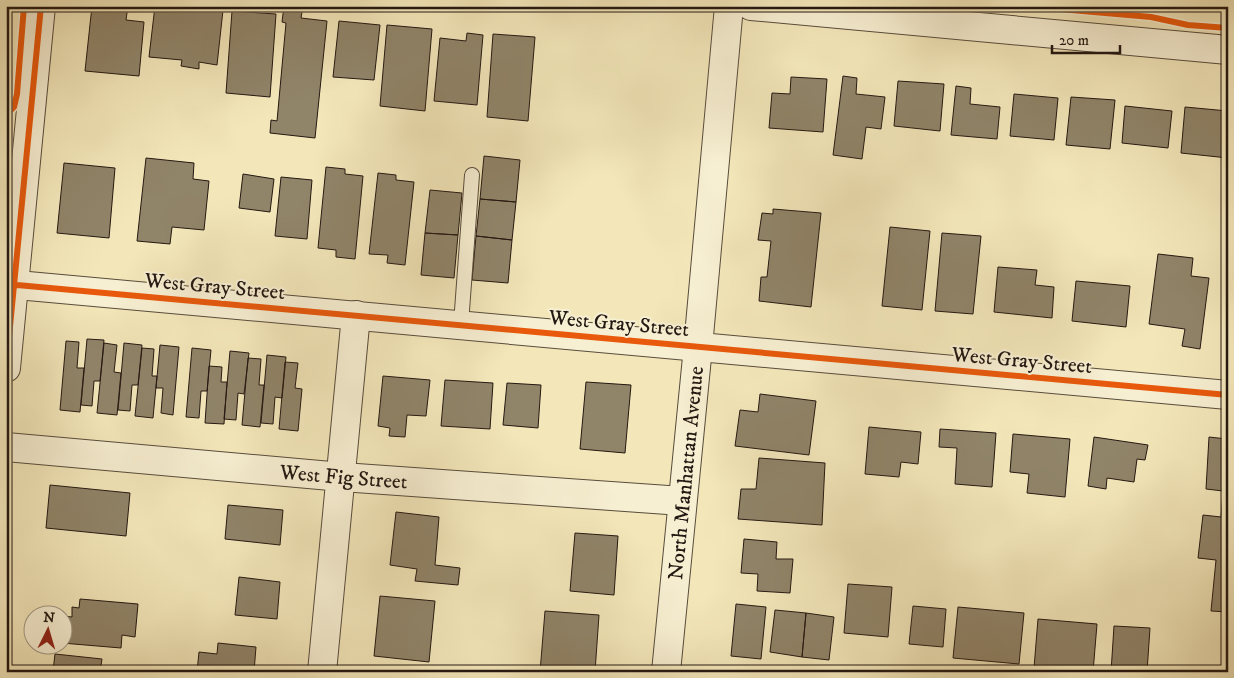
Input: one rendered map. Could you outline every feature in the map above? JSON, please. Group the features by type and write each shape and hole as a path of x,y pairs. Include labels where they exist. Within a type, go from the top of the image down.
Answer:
{"street":[{"path":"6,368 10,285 41,6"},
{"name":"North Manhattan Avenue","path":"666,672 698,347 728,6"},
{"path":"751,6 1228,50"},
{"name":"West Gray Street","path":"10,285 461,324 1228,395"},
{"path":"322,672 356,315"},
{"name":"West Fig Street","path":"6,447 342,477 682,501"}],"lane":[{"path":"461,324 472,175"}],"building":[{"path":"92,6 128,6 126,20 144,22 139,76 85,71"},
{"path":"155,6 223,10 217,65 199,62 199,69 181,66 182,60 149,57"},
{"path":"284,6 303,6 301,18 327,21 315,138 270,133 271,120 277,121 286,23 282,22"},
{"path":"232,11 276,14 270,97 226,93"},
{"path":"339,21 380,25 374,80 333,77"},
{"path":"387,25 432,29 425,111 380,106"},
{"path":"467,33 483,35 477,105 434,101 440,38 466,41"},
{"path":"493,34 535,37 528,121 487,117"},
{"path":"843,76 857,78 856,94 885,97 881,129 866,127 862,159 833,155"},
{"path":"791,77 827,79 823,132 769,128 772,93 790,94"},
{"path":"898,81 944,84 940,131 894,126"},
{"path":"956,86 971,88 970,104 1000,107 997,139 951,135"},
{"path":"1014,94 1058,98 1054,140 1010,136"},
{"path":"1071,97 1115,100 1110,149 1066,145"},
{"path":"1125,106 1172,111 1168,148 1122,143"},
{"path":"1185,107 1228,111 1228,158 1181,153"},
{"path":"484,156 520,160 516,202 480,199"},
{"path":"146,158 194,163 193,179 209,181 204,230 172,227 170,244 137,241"},
{"path":"64,163 115,168 109,238 57,233"},
{"path":"326,167 345,169 345,174 363,176 355,259 336,257 336,250 318,248"},
{"path":"378,173 396,175 396,180 414,182 405,265 387,263 388,255 369,254"},
{"path":"243,174 274,179 270,212 239,208"},
{"path":"281,177 312,180 307,239 275,236"},
{"path":"430,190 462,193 458,235 425,233"},
{"path":"480,199 516,202 512,240 476,236"},
{"path":"773,209 821,213 811,307 759,301 761,277 767,277 771,241 758,240 762,213 773,214"},
{"path":"890,227 930,231 922,310 882,306"},
{"path":"425,233 458,235 454,278 421,275"},
{"path":"942,233 981,236 973,314 935,311"},
{"path":"476,236 512,240 508,283 472,280"},
{"path":"1158,254 1193,258 1191,276 1209,278 1200,349 1182,346 1185,329 1149,324"},
{"path":"998,267 1037,270 1035,285 1054,287 1052,318 994,312"},
{"path":"1076,281 1130,286 1126,327 1072,321"},
{"path":"87,339 104,340 100,381 94,381 92,406 81,405"},
{"path":"66,341 79,342 77,368 84,368 80,412 60,410"},
{"path":"104,343 117,345 114,372 121,373 117,415 97,413"},
{"path":"124,343 142,345 138,385 132,385 130,411 118,410"},
{"path":"160,345 179,347 173,415 161,413 163,388 156,388"},
{"path":"142,348 154,349 152,376 157,376 153,418 135,416"},
{"path":"192,348 211,350 207,391 201,391 199,418 186,417"},
{"path":"230,351 249,353 244,394 238,393 236,420 224,419"},
{"path":"267,355 286,357 282,398 275,397 273,424 261,423"},
{"path":"248,358 261,359 259,385 264,385 260,427 242,425"},
{"path":"285,362 298,363 295,388 302,389 298,431 279,429"},
{"path":"209,366 222,367 221,382 227,382 224,424 205,423"},
{"path":"383,376 430,380 426,416 407,415 405,437 389,436 390,428 378,426"},
{"path":"445,380 493,383 490,429 441,426"},
{"path":"586,382 631,385 625,453 580,449"},
{"path":"507,383 541,385 538,428 503,425"},
{"path":"760,394 816,401 809,455 735,446 740,410 758,412"},
{"path":"869,427 921,432 918,464 901,462 899,477 865,474"},
{"path":"940,429 996,433 992,487 955,484 957,448 939,447"},
{"path":"1228,433 1228,612 1211,611 1216,560 1198,558 1203,515 1221,517 1223,491 1206,489 1209,437 1227,439"},
{"path":"1013,434 1070,439 1065,497 1027,493 1029,474 1010,472"},
{"path":"1094,437 1148,445 1145,460 1137,459 1134,482 1107,478 1106,489 1088,486"},
{"path":"759,458 825,463 822,525 738,519 741,489 756,489"},
{"path":"50,485 130,493 126,536 46,528"},
{"path":"228,505 283,510 280,545 225,539"},
{"path":"396,512 439,517 435,565 460,568 458,585 415,581 417,569 390,565"},
{"path":"575,533 618,536 614,595 570,591"},
{"path":"744,539 777,542 776,559 793,559 790,593 757,591 758,574 741,573"},
{"path":"239,577 280,582 277,619 235,615"},
{"path":"848,584 892,587 888,637 844,633"},
{"path":"380,596 435,601 429,662 374,656"},
{"path":"80,599 138,604 135,637 122,635 121,648 72,644 72,607 79,608"},
{"path":"736,604 766,607 761,659 731,656"},
{"path":"913,606 946,609 943,647 909,644"},
{"path":"958,607 1024,613 1019,664 953,658"},
{"path":"775,610 806,613 802,657 770,652"},
{"path":"545,611 599,615 595,672 540,672"},
{"path":"806,613 834,617 829,660 802,657"},
{"path":"1038,619 1097,624 1093,672 1034,668"},
{"path":"1114,626 1150,628 1147,672 1111,672"},
{"path":"218,643 256,647 254,672 197,672 199,652 217,654"},
{"path":"55,656 102,659 100,672 53,671"}],"cycle path":[{"path":"6,115 14,107 17,94 24,6"},
{"path":"6,368 41,6"},
{"path":"1025,6 1151,17 1188,25 1228,28"},
{"path":"6,284 1228,395"}]}
